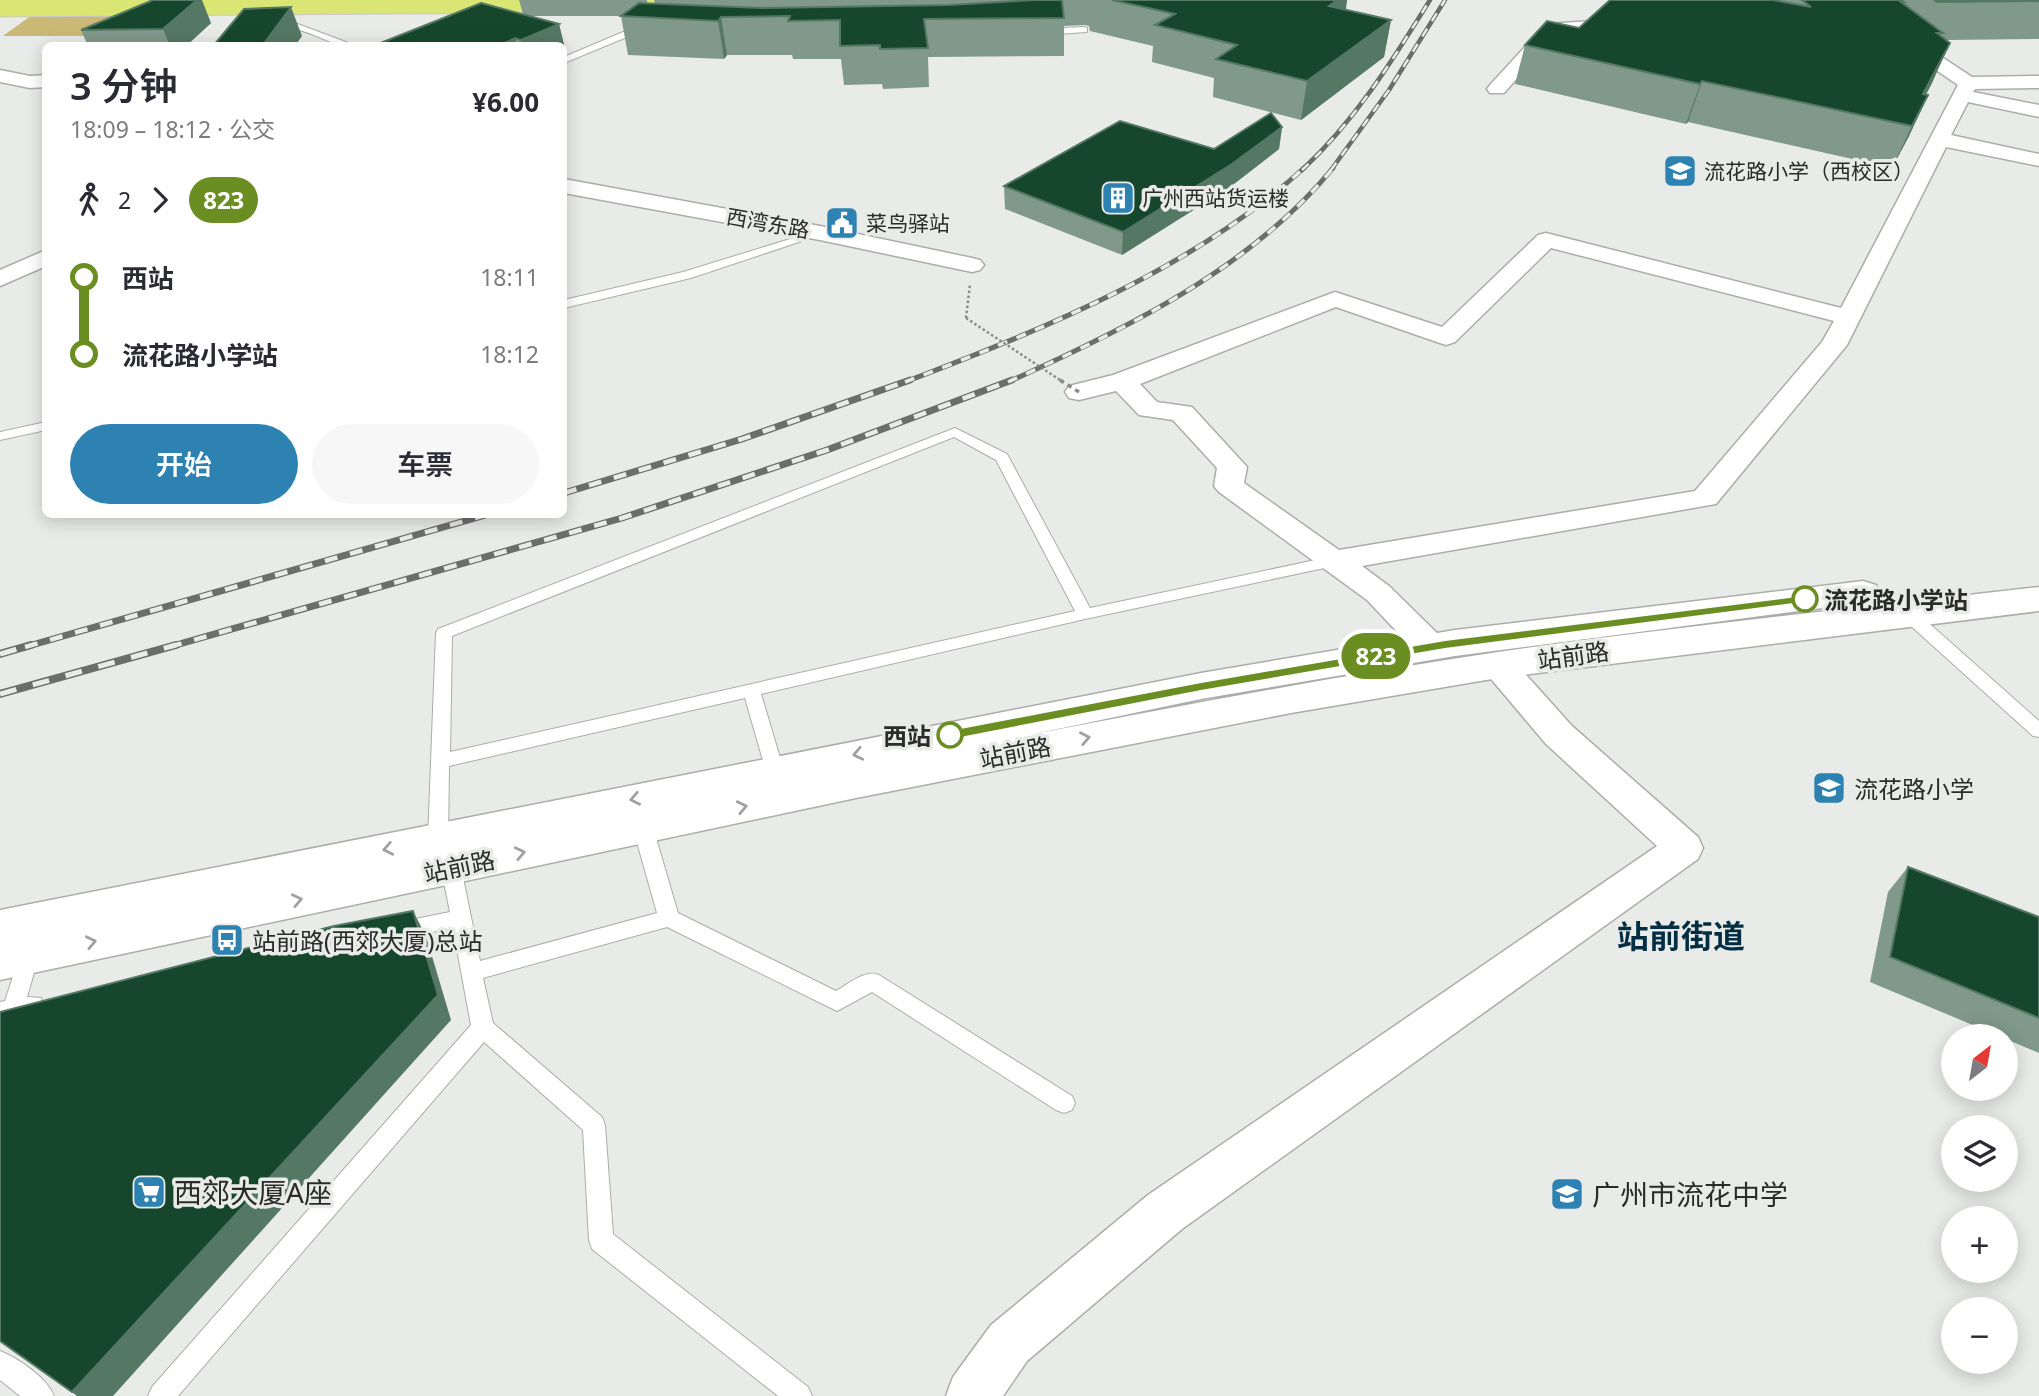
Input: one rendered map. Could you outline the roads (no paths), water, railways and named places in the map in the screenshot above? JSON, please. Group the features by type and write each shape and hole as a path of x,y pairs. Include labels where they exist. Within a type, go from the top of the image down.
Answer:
{"highway":[{"path":"0,6 574,4 803,0"},
{"path":"574,4 824,7"}],"street":[{"path":"1497,89 1552,28 1597,26 1626,0"},
{"path":"1843,0 1965,89 2039,111"},
{"path":"666,7 706,11 824,7"},
{"path":"483,22 517,9"},
{"path":"117,25 134,10"},
{"path":"5,77 42,65"},
{"path":"5,77 30,82 42,81"},
{"path":"1965,89 2039,82"},
{"path":"1334,561 1705,498 1834,345 1965,89"},
{"path":"1939,139 2039,160"},
{"name":"西湾东路","path":"567,187 820,233 972,265"},
{"path":"1079,392 1122,381 1335,299 1446,337 1546,240 1848,317"},
{"path":"0,279 42,259"},
{"path":"1122,381 1149,409 1182,413 1232,467 1229,486 1378,593 1431,647"},
{"name":"站前路","path":"10,948 444,854 775,771 1201,686 1431,647 1681,613 2039,572"},
{"name":"站前路","path":"444,854 643,828 1171,721 1498,665 2039,599"},
{"path":"972,1396 1009,1343 1165,1212 1684,848 1559,735 1498,665"}],"lane":[{"path":"269,27 295,26 337,42"},
{"path":"1030,33 1084,30"},
{"path":"567,59 626,34 652,35"},
{"path":"567,303 687,275 820,233"},
{"path":"0,436 42,427"},
{"path":"799,1396 601,1240 594,1125 483,1027 461,918 444,854 440,761 444,633 956,432 1002,457 1085,614"},
{"path":"440,761 1085,614 1334,561"},
{"path":"1908,614 2039,731"},
{"path":"751,690 775,771"},
{"path":"643,828 669,918"},
{"path":"380,934 461,918"},
{"path":"472,972 669,918 836,1002 872,981 1064,1103"},
{"path":"10,948 6,1010 53,1000"},
{"path":"161,1396 483,1027"},
{"path":"0,1364 41,1396"}],"railway":[{"path":"1304,168 1356,111 1430,0"},
{"path":"1331,170 1389,90 1445,0"},
{"path":"910,380 1063,318 1166,266 1261,204 1304,168"},
{"path":"1008,382 1096,341 1183,293 1264,237 1300,204 1333,168"},
{"path":"567,492 742,439 910,380"},
{"path":"905,382 910,380"},
{"path":"169,647 622,518 827,450 1012,380"},
{"path":"25,647 475,518"},
{"path":"0,654 31,645"},
{"path":"0,694 176,645"}],"place":[{"name":"流花路小学（西校区）","path":"1680,171"},
{"name":"广州西站货运楼","path":"1118,198"},
{"name":"菜鸟驿站","path":"842,223"},
{"name":"流花路小学站","path":"1805,599"},
{"name":"西站","path":"950,735"},
{"name":"流花路小学","path":"1829,788"},
{"name":"站前路(西郊大厦)总站","path":"227,940"},
{"name":"西郊大厦A座","path":"149,1192"},
{"name":"广州市流花中学","path":"1567,1194"}],"district":[{"name":"站前街道","path":"1681,935"}]}
